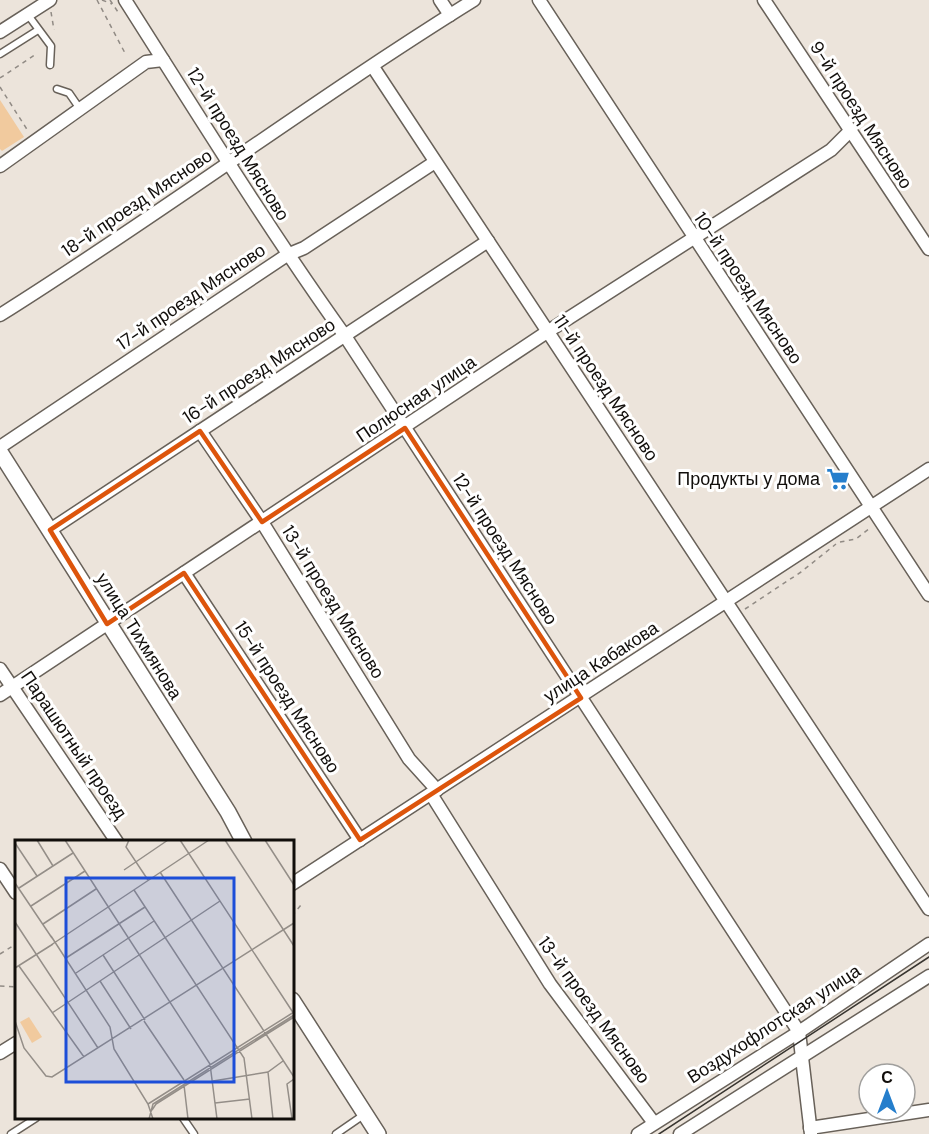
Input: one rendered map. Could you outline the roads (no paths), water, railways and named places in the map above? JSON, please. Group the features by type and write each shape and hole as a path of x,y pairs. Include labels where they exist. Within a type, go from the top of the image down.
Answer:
{"street":[{"path":"440,0 450,15"},
{"name":"18-й проезд Мясново","path":"0,315 474,0"},
{"name":"10-й проезд Мясново","path":"539,0 692,237 929,595"},
{"name":"9-й проезд Мясново","path":"765,0 849,131 929,249"},
{"name":"12-й проезд Мясново","path":"119,2 163,60 287,255 345,336 799,1032 810,1131"},
{"path":"0,32 27,14 50,6"},
{"path":"0,166 147,62 163,60"},
{"name":"11-й проезд Мясново","path":"373,67 929,909"},
{"name":"Полюсная улица","path":"0,695 547,332 831,150 849,131"},
{"name":"17-й проезд Мясново","path":"0,447 287,255 304,248 435,162"},
{"name":"16-й проезд Мясново","path":"50,530 488,241"},
{"name":"13-й проезд Мясново","path":"200,431 262,522 410,759 434,792 550,984 654,1123"},
{"name":"улица Тихмянова","path":"0,452 228,812 243,840"},
{"name":"улица Кабакова","path":"294,883 581,698 929,469"},
{"name":"15-й проезд Мясново","path":"184,573 360,840"},
{"name":"Парашютный проезд","path":"0,669 116,840"},
{"path":"0,869 15,892"},
{"name":"Воздухофлотская улица","path":"638,1134 799,1032 929,944"},
{"path":"680,1134 929,976"},
{"path":"294,1003 378,1134"},
{"path":"0,1053 15,1044"},
{"path":"810,1131 929,1110"}],"lane":[{"path":"27,14 51,46 50,64"},
{"path":"0,54 38,30"},
{"path":"57,89 69,93 81,109"},
{"path":"336,1134 365,1114"},
{"path":"11,1134 34,1119"},
{"path":"184,1119 194,1134"}],"tram line":[{"path":"659,1134 929,957"}],"place":[{"name":"Продукты у дома","path":"838,479"}]}
